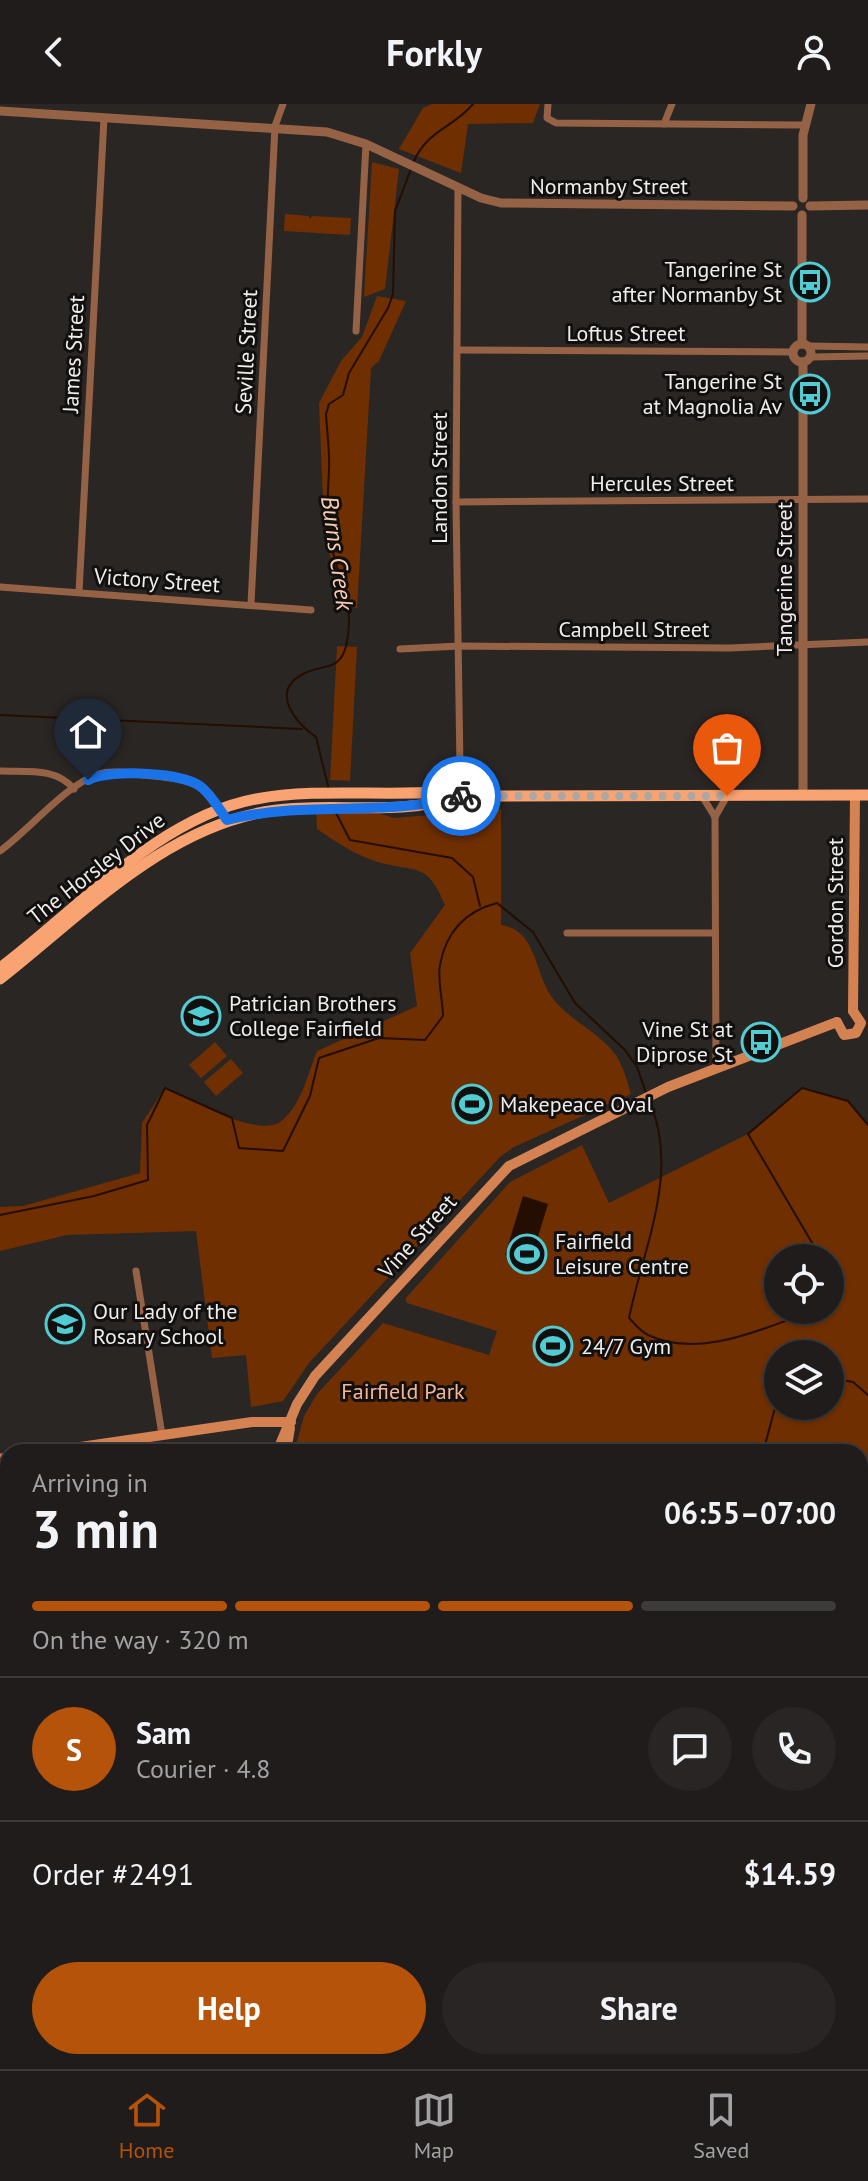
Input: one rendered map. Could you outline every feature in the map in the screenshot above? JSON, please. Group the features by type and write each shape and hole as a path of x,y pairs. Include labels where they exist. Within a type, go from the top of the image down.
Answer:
{"main road":[{"name":"Gordon Street","path":"853,1011 855,795"},
{"name":"The Horsley Drive","path":"0,968 157,843 219,809 259,799 439,803 460,796 868,795"},
{"name":"The Horsley Drive","path":"0,979 139,868 178,843 227,820 316,801"},
{"path":"853,1011 861,1019 864,1029 844,1035 837,1022 842,1013 853,1011"},
{"name":"Vine Street","path":"281,1444 315,1376 501,1173 668,1087 837,1022"},
{"path":"100,1444 252,1422 291,1422 287,1444"}],"street":[{"name":"Seville Street","path":"251,604 275,126 283,104"},
{"path":"548,104 547,118 556,123 804,125"},
{"path":"664,124 672,104"},
{"path":"810,206 803,198 804,125 811,104"},
{"name":"Normanby Street","path":"0,111 18,108 104,118 275,126 327,132 366,144 458,188 491,200 524,205 793,206"},
{"name":"James Street","path":"79,592 104,118"},
{"path":"356,331 366,144"},
{"name":"Landon Street","path":"458,188 456,502 460,768"},
{"path":"802,215 793,206 803,198"},
{"path":"805,345 802,215 810,206 868,205"},
{"path":"868,347 805,345 793,352 795,358 806,360 868,356"},
{"name":"Tangerine Street","path":"803,795 805,345"},
{"name":"Loftus Street","path":"458,350 793,352"},
{"name":"Hercules Street","path":"456,502 868,499"},
{"name":"Victory Street","path":"0,587 311,610"},
{"name":"Campbell Street","path":"400,649 868,642"},
{"path":"0,771 55,773 65,777 74,789"},
{"path":"0,851 74,789 98,774 112,772 180,779 202,787 227,820"},
{"path":"702,796 715,817"},
{"path":"716,1069 715,817 727,796"},
{"path":"567,933 715,933"},
{"path":"136,1271 162,1435"},
{"path":"127,1440 129,1444"}],"green space":[{"path":"432,104 540,104 533,123 468,124 461,173 399,149 423,108"},
{"path":"372,162 399,169 385,289 364,297"},
{"path":"285,214 309,216 310,219 312,216 351,218 350,235 284,231"},
{"path":"377,296 406,301 379,361 371,368 357,609 338,597 324,524 319,403 341,361 362,337"},
{"path":"337,646 357,647 350,781 330,780"},
{"path":"316,807 362,808 394,818 501,809 501,925 512,928 528,943 545,986 558,1004 615,1054 631,1094 514,1147 500,1157 309,1363 283,1401 251,1407 246,1355 212,1358 196,1231 67,1235 0,1251 0,1207 23,1206 140,1173 142,1123 165,1088 240,1121 269,1126 280,1122 299,1099 317,1051 417,1006 410,953 445,905 439,891 419,871 370,859 317,829"},
{"path":"215,1042 227,1056 201,1078 189,1065"},
{"path":"231,1059 243,1073 216,1096 204,1082"},
{"name":"Fairfield Park","path":"802,1088 848,1101 868,1125 868,1444 296,1444 304,1416 317,1394 383,1323 489,1355 497,1331 407,1303 405,1299 510,1182 582,1145 609,1203 748,1134"}],"shaded area":[{"path":"523,1196 548,1204 530,1263 505,1255"}],"waterway":[{"name":"Burns Creek","path":"413,163 433,136 473,104"},
{"name":"Burns Creek","path":"329,790 316,737 294,716 289,707 288,689 303,674 335,664 346,646 348,606 328,526 326,414 329,404 343,395 349,373 388,308 393,294 395,211 411,169"},
{"path":"0,715 302,729"},
{"name":"Burns Creek","path":"335,811 350,840 452,858 473,877 480,906"},
{"path":"0,1215 94,1196 148,1180 147,1125 165,1088 232,1118 239,1148 283,1151 310,1096 319,1058 379,1038 425,1040 443,1016 439,970 452,933 467,917 497,903 533,932 575,1003 625,1050 637,1067 646,1093"},
{"path":"813,1244 748,1134 802,1088 848,1101 868,1125"},
{"path":"650,1103 658,1129 660,1183 650,1238 629,1318 645,1334 686,1344 726,1340 778,1324"},
{"path":"844,1380 853,1382 868,1395"},
{"path":"765,1444 772,1420"}],"way so far":[{"path":"461,796 727,796"}],"place":[{"name":"Tangerine St after Normanby St","path":"810,282"},
{"name":"Tangerine St at Magnolia Av","path":"810,394"},
{"name":"Patrician Brothers College Fairfield","path":"201,1016"},
{"name":"Vine St at Diprose St","path":"761,1042"},
{"name":"Makepeace Oval","path":"472,1104"},
{"name":"Fairfield Leisure Centre","path":"527,1254"},
{"name":"Our Lady of the Rosary School","path":"65,1324"},
{"name":"24/7 Gym","path":"553,1346"}],"route":[{"path":"88,780 98,774 112,772 193,782 209,794 227,820 278,810 396,807 439,803 461,796"}]}
